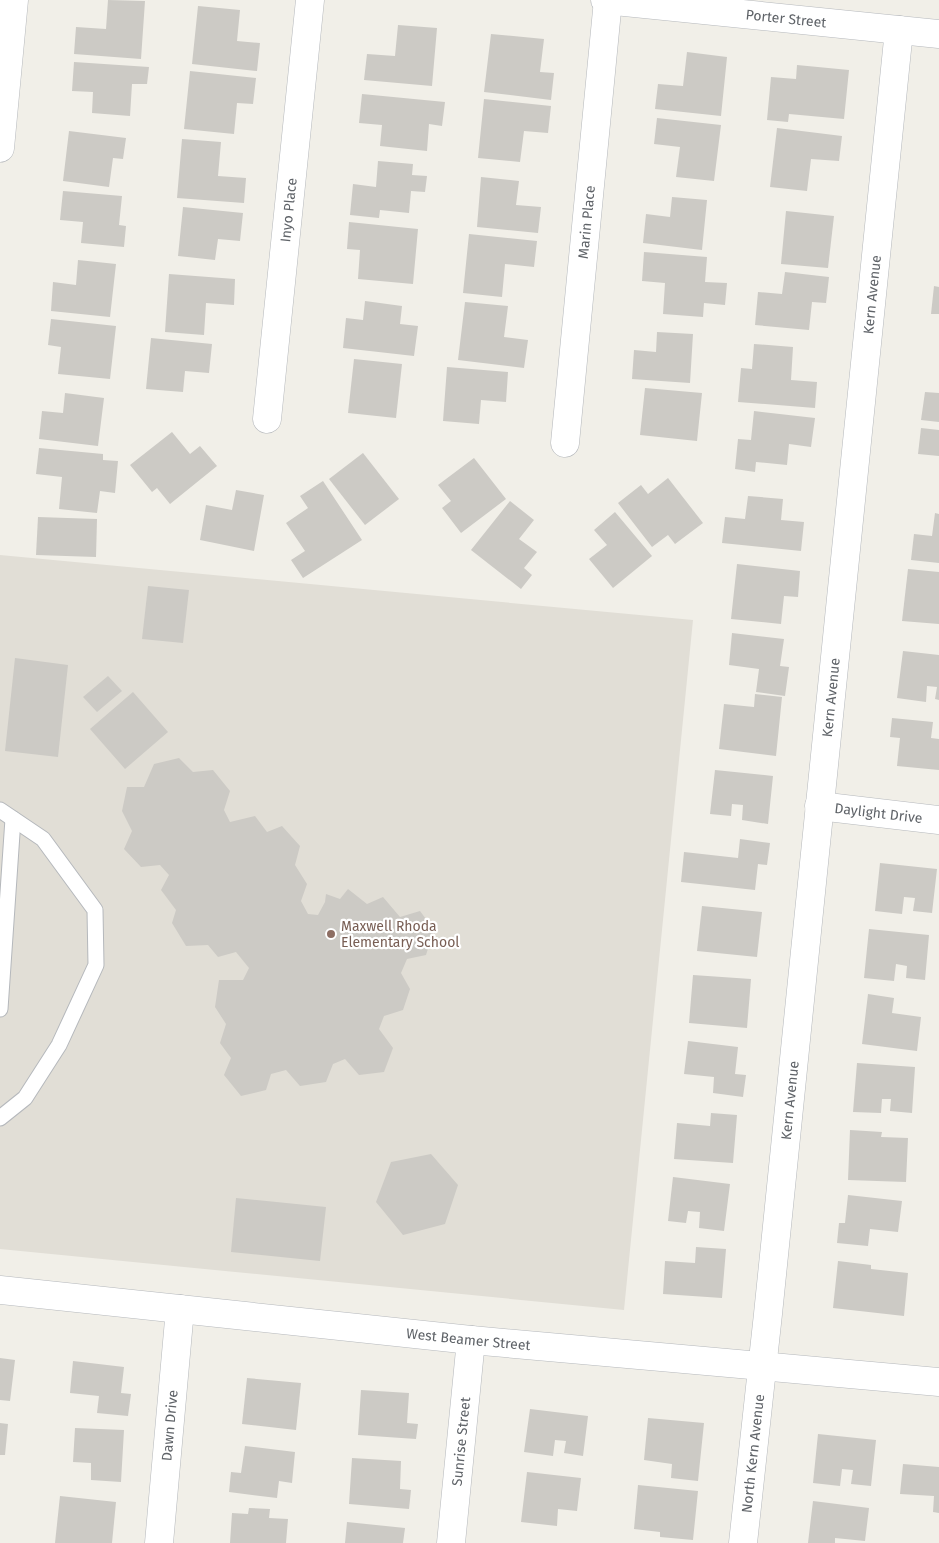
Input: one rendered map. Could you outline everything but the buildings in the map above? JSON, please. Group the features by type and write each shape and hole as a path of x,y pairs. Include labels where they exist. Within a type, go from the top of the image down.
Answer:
{"street":[{"path":"0,148 14,0"},
{"name":"Inyo Place","path":"266,419 310,0"},
{"name":"Porter Street","path":"607,0 939,34"},
{"name":"Marin Place","path":"566,443 607,0"},
{"name":"Kern Avenue","path":"762,1365 899,30"},
{"name":"Daylight Drive","path":"819,806 939,820"},
{"name":"West Beamer Street","path":"0,1290 471,1340 939,1382"},
{"name":"Dawn Drive","path":"159,1543 180,1308"},
{"name":"Sunrise Street","path":"451,1543 471,1340"},
{"name":"North Kern Avenue","path":"743,1543 762,1365"}],"lane":[{"path":"0,810 43,839 95,910 96,965 59,1045 26,1098 0,1118"},
{"path":"0,1009 13,819"}],"shaded area":[{"name":"Maxwell Rhoda Elementary School","path":"0,555 693,620 624,1310 0,1249"}],"place":[{"name":"Maxwell Rhoda Elementary School","path":"331,934"}]}
